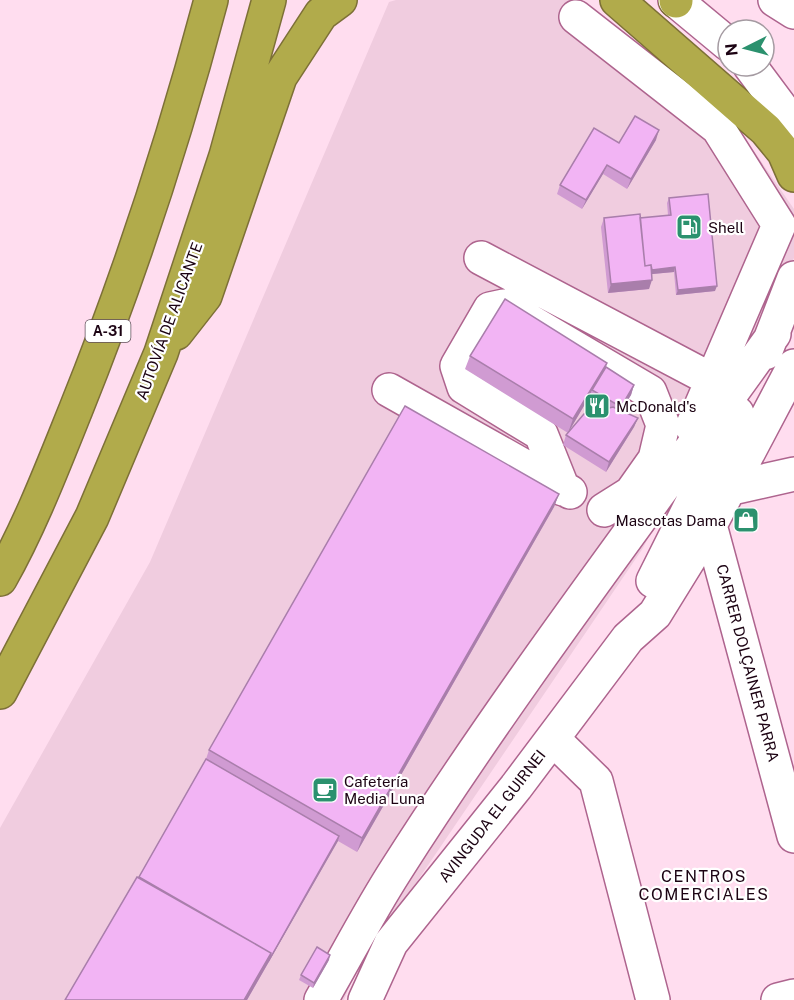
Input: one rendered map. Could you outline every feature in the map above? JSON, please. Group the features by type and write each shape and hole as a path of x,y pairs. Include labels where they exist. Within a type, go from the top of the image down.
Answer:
{"highway":[{"name":"A-31","path":"0,579 59,451 112,320 170,150 211,0"},
{"name":"AUTOVÍA DE ALICANTE","path":"0,692 92,517 161,353 226,156 269,0"},
{"path":"161,353 205,296 280,77 321,14 340,0"},
{"path":"617,0 766,130 784,152 794,175"}],"street":[{"path":"676,0 716,34"},
{"path":"775,0 794,12"},
{"path":"321,1000 395,871 584,594 680,467 690,423 786,220 718,128 576,17"},
{"path":"776,73 794,85"},
{"path":"759,78 794,125"},
{"path":"481,258 712,380"},
{"name":"AVINGUDA EL GUIRNEI","path":"628,638 644,598 709,472 774,334 794,278"},
{"path":"563,489 541,434 464,387 457,366 490,309 504,306 650,392 690,423"},
{"path":"604,510 631,494 655,459 774,334"},
{"name":"AVINGUDA EL GUIRNEI","path":"365,1000 391,943 554,738 628,638 655,614 710,525 794,366"},
{"path":"389,390 634,529"},
{"path":"728,489 794,474"},
{"name":"CARRER DOLÇAINER PARRA","path":"710,525 787,778 794,836"},
{"path":"554,738 596,781 653,1000"},
{"path":"778,1000 794,996"}],"shaded area":[{"path":"396,0 572,0 586,4 747,141 794,209 794,258 643,548 355,973 344,1000 0,1000 0,828 150,562 389,2"}],"building":[{"path":"635,116 659,130 631,179 607,165 586,200 560,185 594,128 619,143"},
{"path":"708,194 717,286 678,290 675,267 652,270 651,265 645,266 640,218 671,215 669,198"},
{"path":"640,214 645,266 651,265 652,280 611,284 604,218"},
{"path":"505,299 607,363 573,419 470,356"},
{"path":"606,367 634,385 621,407 592,390"},
{"path":"405,406 559,494 362,838 209,750"},
{"path":"613,407 638,418 609,462 566,435 584,414"},
{"path":"206,759 339,836 268,962 271,953 139,877"},
{"path":"137,877 271,953 244,1000 65,1000"},
{"path":"317,947 330,955 314,983 301,975"}],"place":[{"name":"Shell","path":"689,227"},
{"name":"McDonald's","path":"597,406"},
{"name":"Mascotas Dama","path":"746,520"},
{"name":"Cafetería Media Luna","path":"325,790"}],"district":[{"name":"CENTROS COMERCIALES","path":"704,885"}]}
